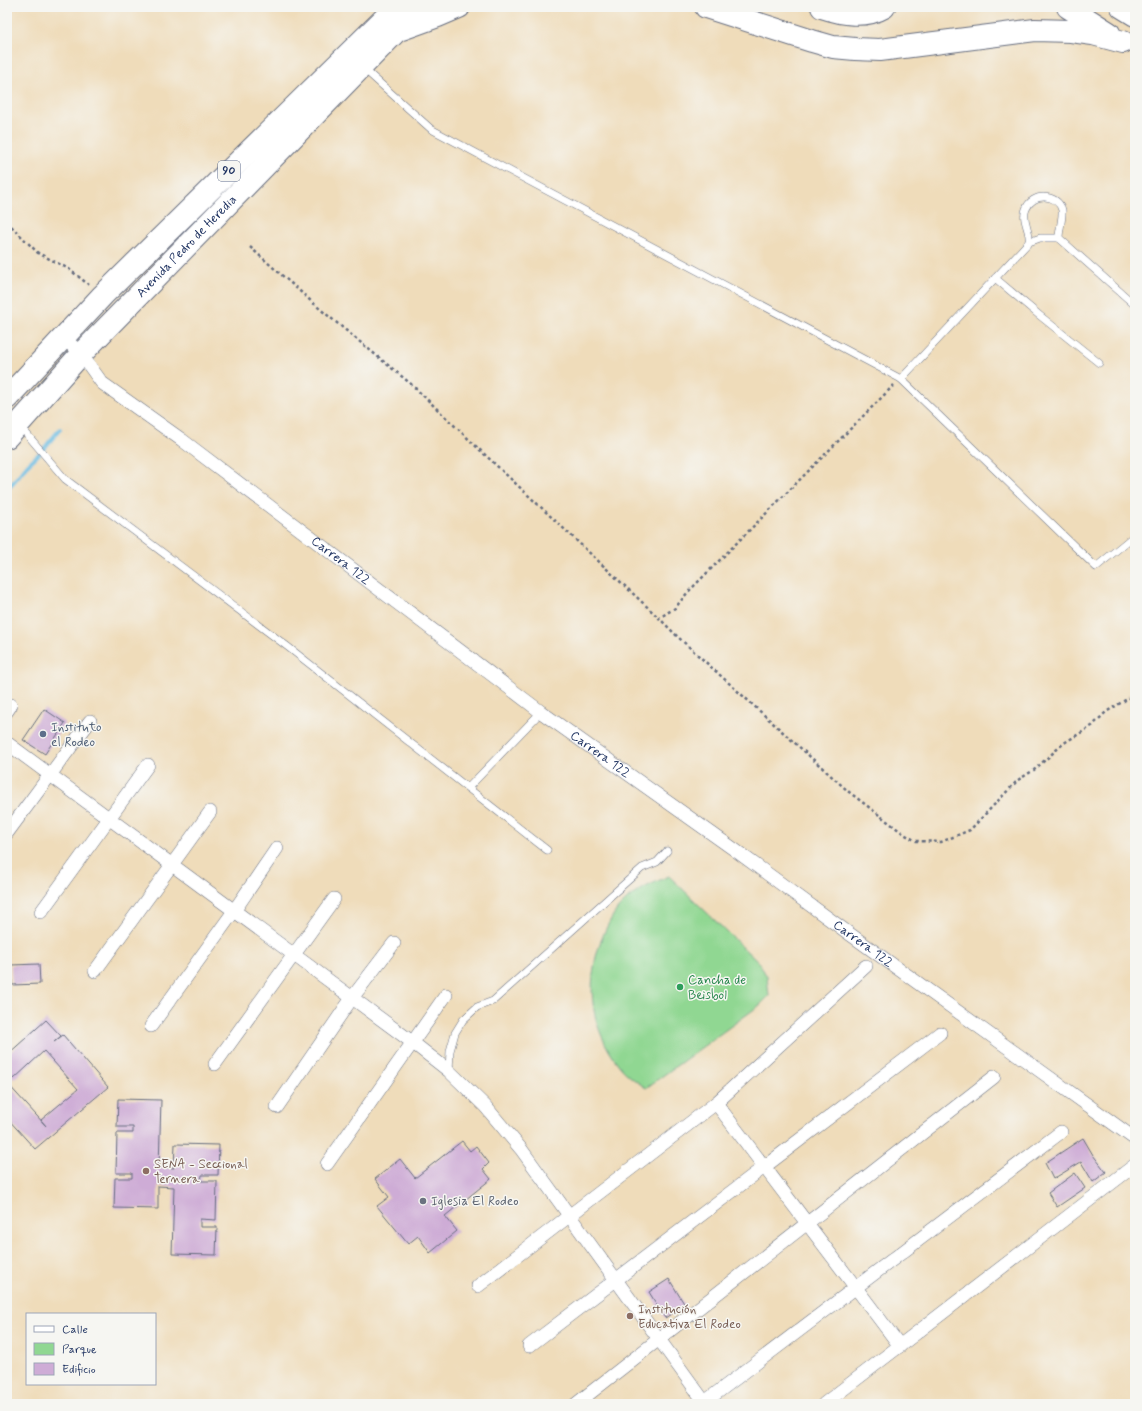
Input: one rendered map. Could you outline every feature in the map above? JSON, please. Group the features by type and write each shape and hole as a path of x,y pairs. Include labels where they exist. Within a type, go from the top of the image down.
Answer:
{"highway":[{"name":"Avenida Pedro de Heredia","path":"7,398 103,295 396,7"},
{"name":"Avenida Pedro de Heredia","path":"13,430 80,354 362,68 420,7"},
{"path":"398,30 459,7"},
{"path":"706,7 833,47 880,50 1052,29 1093,34 1129,46"},
{"path":"822,7 848,14 864,14 877,11 884,7"},
{"path":"1068,7 1129,46"},
{"path":"1122,7 1135,15"}],"street":[{"name":"Carrera 122","path":"63,338 80,354 102,383 182,440 541,712 729,845 1135,1139"},
{"path":"7,834 90,720"},
{"path":"7,743 412,1042 449,1071 485,1106 521,1149 704,1403 1061,1132"},
{"path":"41,912 148,765"},
{"path":"95,971 210,812"},
{"path":"151,1026 234,911 277,848"},
{"path":"215,1064 334,899"},
{"path":"277,1107 352,998 394,943"},
{"path":"478,1286 716,1102 866,966"},
{"path":"327,1164 446,995"},
{"path":"529,1346 940,1033"},
{"path":"576,1404 994,1077"},
{"path":"716,1102 900,1346"},
{"path":"824,1404 1135,1165"}],"lane":[{"path":"362,68 431,129 901,379 1096,567 1135,535"},
{"path":"1029,242 1030,236 1025,219 1025,213 1028,204 1032,200 1040,197 1053,200 1061,210 1062,220 1059,238"},
{"path":"901,379 1029,242 1040,238 1059,238 1135,305"},
{"path":"995,278 1099,363"},
{"path":"13,430 65,479 288,647 547,850"},
{"path":"468,788 541,712"},
{"path":"449,1071 450,1051 455,1033 463,1020 477,1007 493,1001 642,868 657,862 667,850"}],"path":[{"path":"7,222 38,253 69,268 103,295"},
{"path":"250,247 320,309 411,384 678,637 849,792 904,834 916,841 941,842 970,830 1018,780 1034,770 1064,743 1092,726 1106,712 1135,694"},
{"path":"659,618 675,608 688,592 901,379"}],"green space":[{"name":"Cancha de Beisbol","path":"669,876 760,964 767,977 769,996 760,1005 646,1088 621,1068 602,1036 594,1007 592,992 593,977 599,946 615,912 627,899 638,891"}],"building":[{"name":"Instituto el Rodeo","path":"44,709 65,723 45,754 23,740"},
{"path":"39,964 40,984 12,985 11,965"},
{"path":"46,1020 61,1036 54,1042 63,1035 108,1087 35,1149 7,1118 7,1083 46,1126 41,1120 78,1089 44,1051 14,1079 7,1072 7,1055"},
{"path":"118,1099 161,1100 159,1167 174,1168 175,1144 219,1145 218,1175 202,1175 201,1181 217,1181 216,1220 200,1219 200,1227 217,1227 216,1255 172,1254 174,1187 158,1186 158,1209 114,1208 115,1178 132,1178 132,1173 116,1173 117,1133 133,1133 133,1127 117,1127"},
{"path":"1083,1138 1093,1155 1106,1172 1093,1182 1081,1162 1053,1179 1045,1163"},
{"name":"Iglesia El Rodeo","path":"462,1141 470,1151 476,1146 489,1163 483,1169 491,1179 445,1216 457,1231 430,1253 418,1236 408,1244 377,1206 389,1197 375,1179 400,1159 415,1178"},
{"path":"1075,1173 1085,1188 1057,1207 1048,1193"},
{"path":"669,1279 685,1305 665,1318 649,1292"}],"waterway":[{"path":"7,490 28,464 41,452 60,429"}],"place":[{"name":"Instituto el Rodeo","path":"43,734"},
{"name":"Cancha de Beisbol","path":"680,987"},
{"name":"SENA - Seccional Ternera","path":"146,1171"},
{"name":"Iglesia El Rodeo","path":"423,1201"},
{"name":"Institución Educativa El Rodeo","path":"630,1316"}]}
